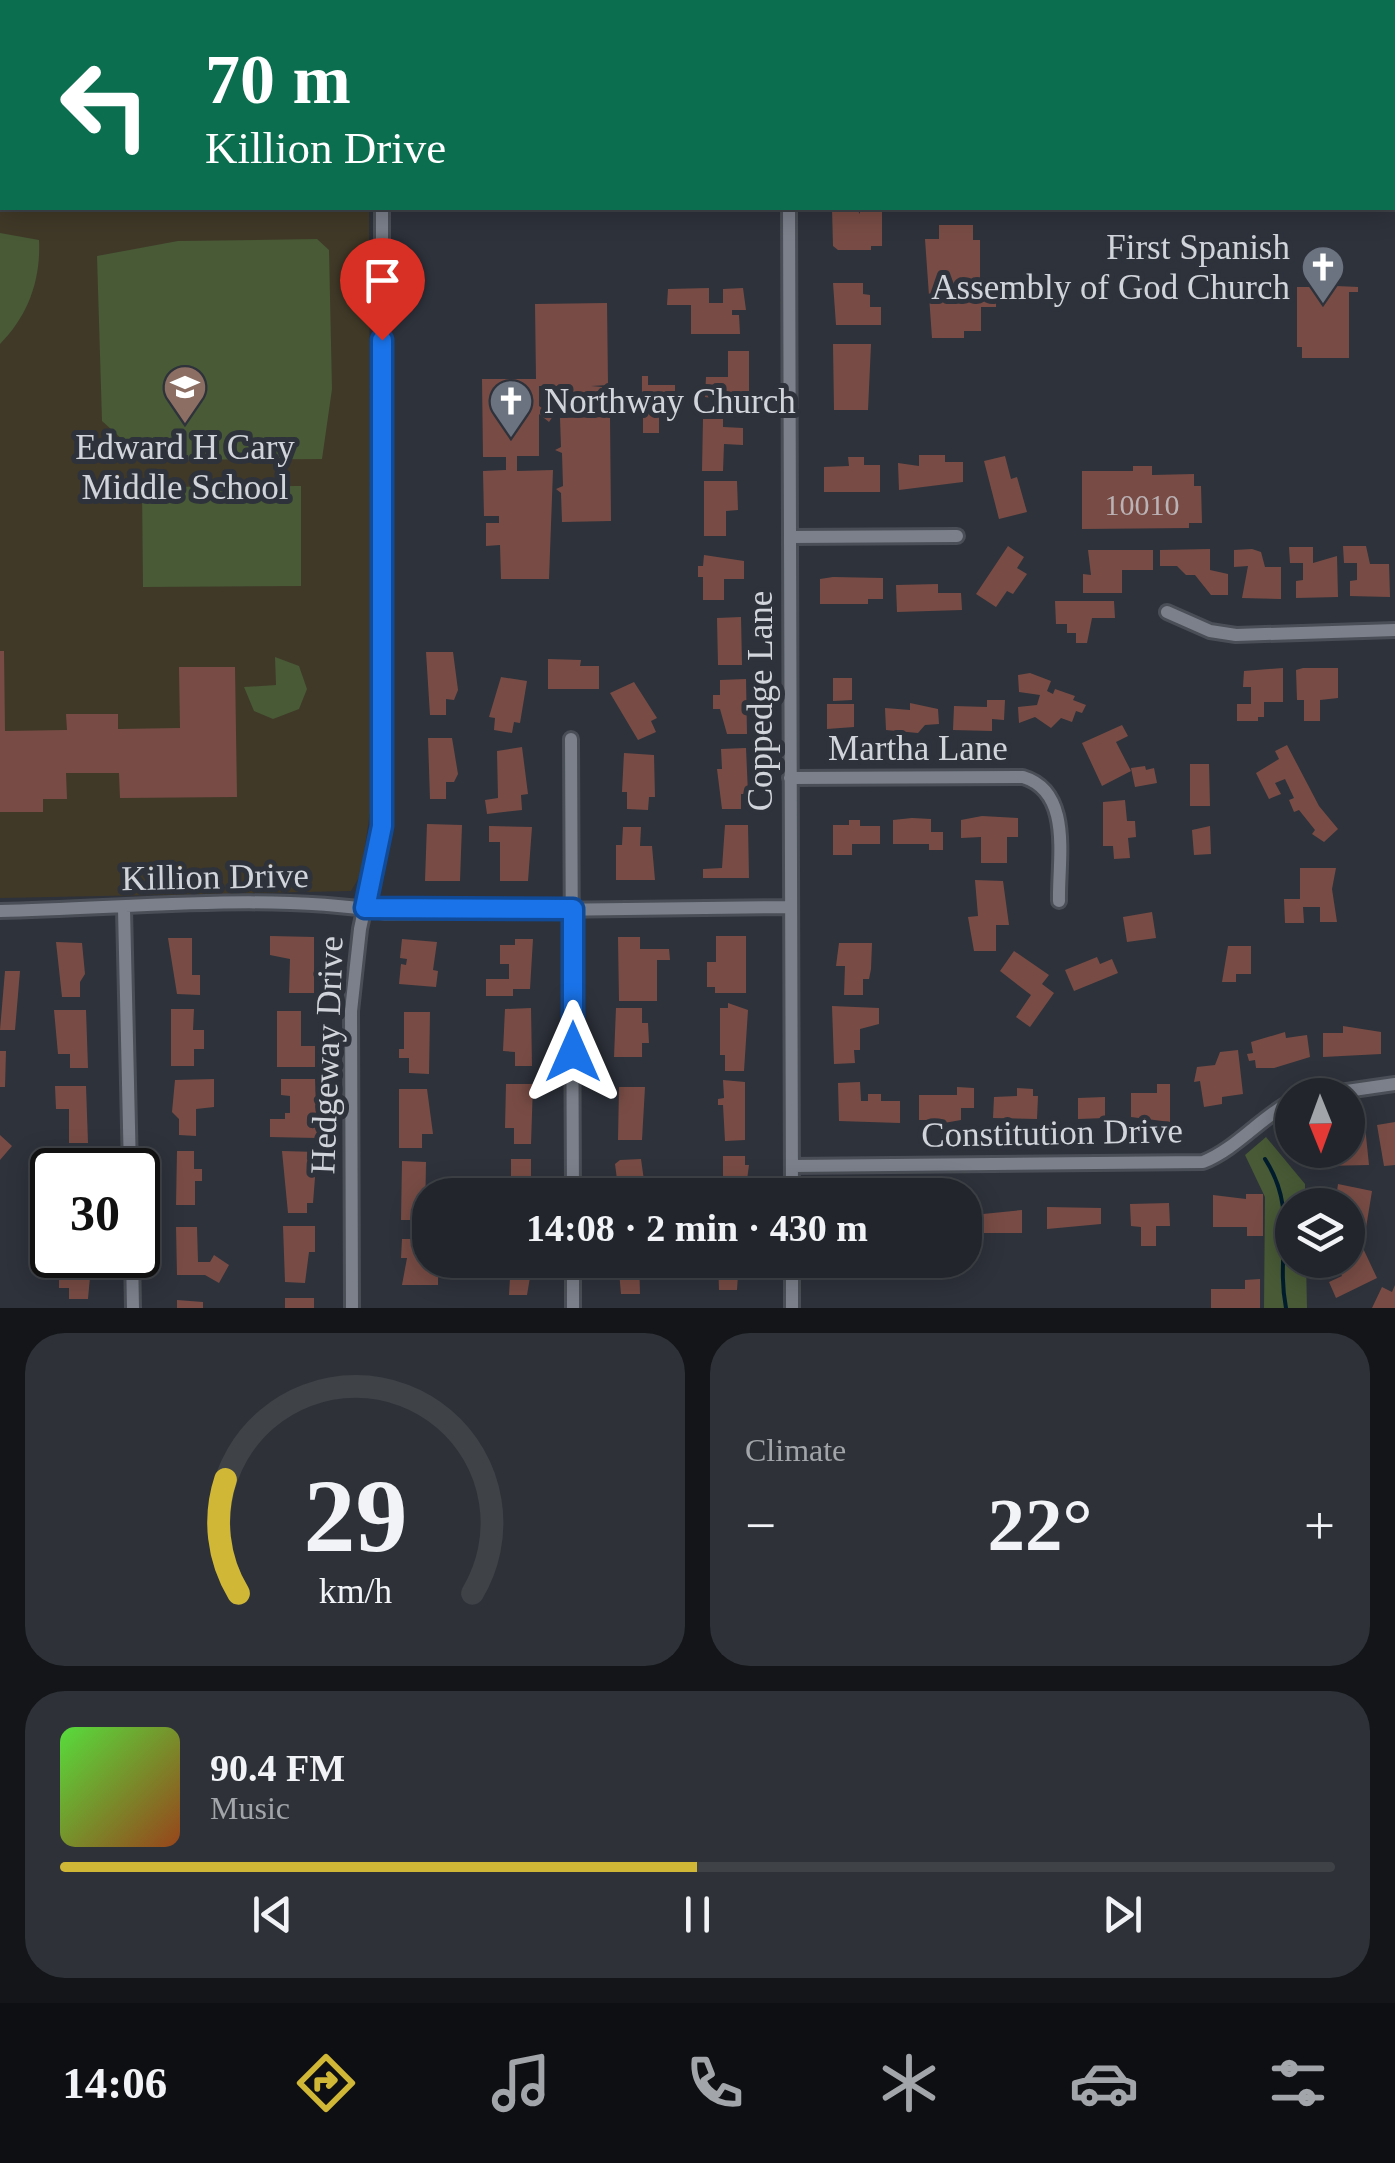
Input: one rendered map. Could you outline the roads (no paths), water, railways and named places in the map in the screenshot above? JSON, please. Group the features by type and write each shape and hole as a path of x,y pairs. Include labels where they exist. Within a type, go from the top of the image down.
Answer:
{"street":[{"name":"Hedgeway Drive","path":"352,1308 351,1011 365,908 379,854 382,812 382,210"},
{"name":"Coppedge Lane","path":"789,210 792,1178"},
{"path":"790,538 957,536"},
{"path":"1167,612 1210,631 1236,635 1395,630"},
{"path":"572,739 573,1178"},
{"name":"Martha Lane","path":"790,778 1023,777 1036,781 1057,808 1059,901"},
{"name":"Killion Drive","path":"0,911 791,907"},
{"path":"124,908 129,1148"},
{"path":"1365,1088 1395,1084"},
{"name":"Constitution Drive","path":"792,1166 1203,1162 1222,1154 1275,1110"},
{"path":"132,1278 133,1308"},
{"path":"573,1278 573,1308"},
{"path":"792,1278 792,1308"}],"waterway":[{"path":"1265,1159 1275,1178 1284,1215 1286,1308"}],"place":[{"name":"First Spanish Assembly of God Church","path":"1323,305"},
{"name":"Edward H Cary Middle School","path":"185,425"},
{"name":"Northway Church","path":"511,439"}]}
